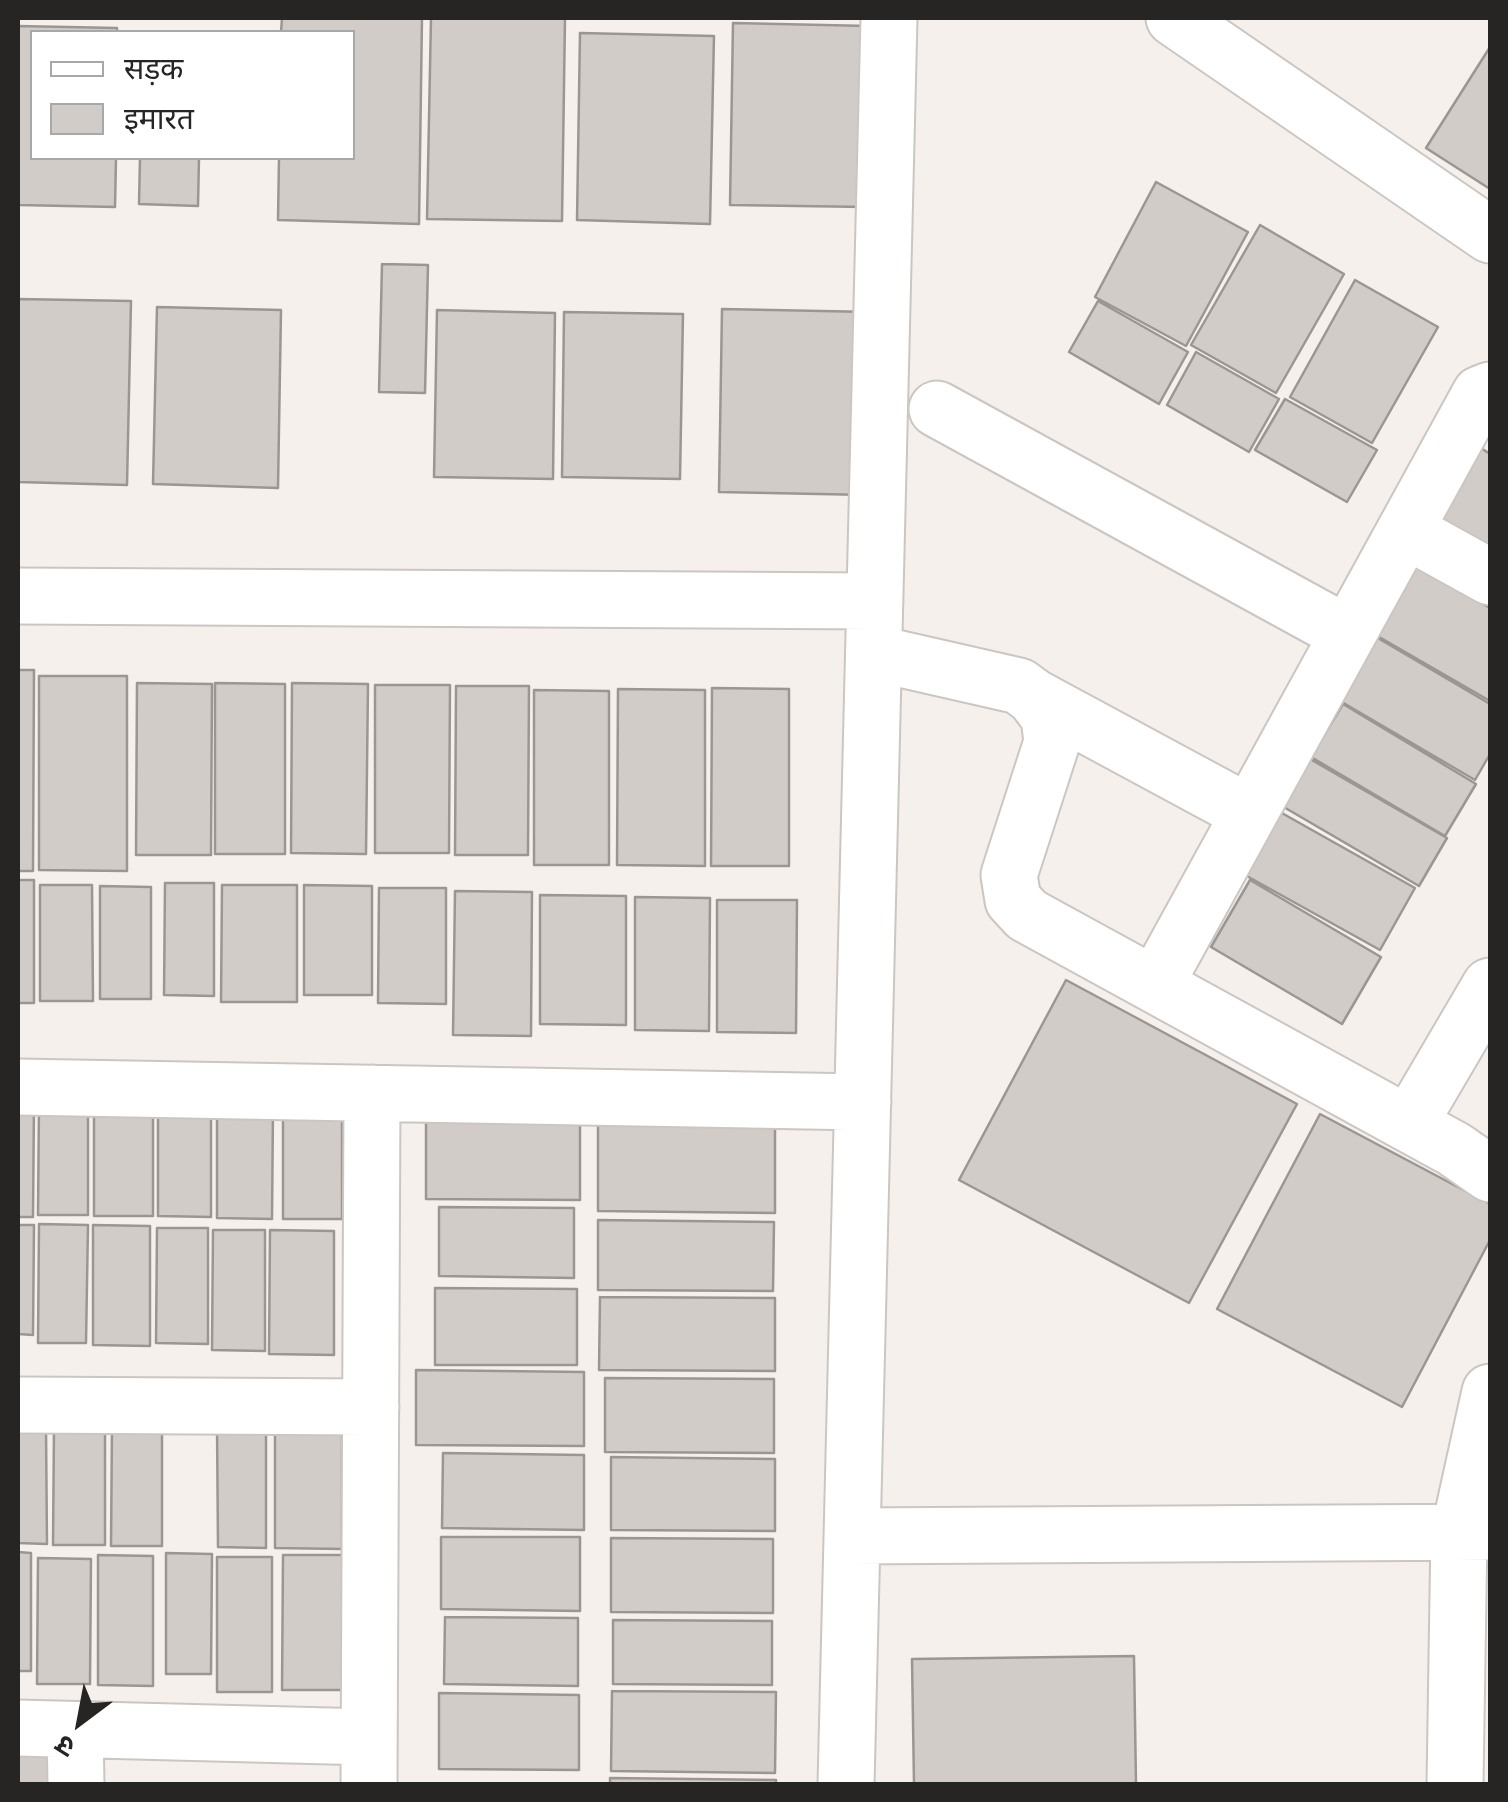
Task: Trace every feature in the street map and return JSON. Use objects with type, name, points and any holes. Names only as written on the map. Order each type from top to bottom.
[{"type":"street","points":[[846,1784],[889,18]]},
{"type":"street","points":[[1174,18],[1490,235]]},
{"type":"street","points":[[1155,986],[1487,386]]},
{"type":"street","points":[[937,408],[1348,634]]},
{"type":"street","points":[[1405,530],[1490,577]]},
{"type":"street","points":[[18,596],[875,627],[1019,686],[1249,813]]},
{"type":"street","points":[[1034,697],[1049,718],[1052,742],[1009,875],[1013,900],[1027,916],[1454,1148],[1490,1174]]},
{"type":"street","points":[[1408,1124],[1490,986]]},
{"type":"street","points":[[18,1087],[862,1102]]},
{"type":"street","points":[[18,1728],[75,1730],[369,1761],[372,1093]]},
{"type":"street","points":[[1455,1784],[1490,1392]]},
{"type":"street","points":[[18,1405],[371,1407]]},
{"type":"street","points":[[852,1536],[1475,1532]]},
{"type":"street","points":[[75,1730],[76,1784]]},
{"type":"building","points":[[282,18],[422,18],[419,224],[278,220],[279,160],[355,160],[355,30],[281,30]]},
{"type":"building","points":[[431,18],[565,18],[562,221],[427,219]]},
{"type":"building","points":[[733,23],[869,26],[866,207],[730,205]]},
{"type":"building","points":[[18,26],[117,28],[30,30],[30,160],[116,160],[115,207],[18,205]]},
{"type":"building","points":[[580,33],[714,36],[710,224],[577,220]]},
{"type":"building","points":[[1490,47],[1490,189],[1426,148]]},
{"type":"building","points":[[140,160],[199,160],[198,206],[139,204]]},
{"type":"building","points":[[1156,182],[1248,232],[1186,346],[1095,297]]},
{"type":"building","points":[[1260,225],[1344,274],[1276,393],[1191,345]]},
{"type":"building","points":[[382,264],[428,265],[425,393],[379,392]]},
{"type":"building","points":[[1355,280],[1438,327],[1372,443],[1290,397]]},
{"type":"building","points":[[18,299],[131,301],[127,485],[18,482]]},
{"type":"building","points":[[1098,301],[1188,352],[1159,404],[1069,352]]},
{"type":"building","points":[[157,307],[281,310],[278,488],[153,484]]},
{"type":"building","points":[[722,309],[871,312],[868,495],[719,492]]},
{"type":"building","points":[[437,310],[555,313],[553,479],[434,477]]},
{"type":"building","points":[[564,312],[683,314],[680,479],[562,477]]},
{"type":"building","points":[[1196,352],[1279,399],[1249,452],[1167,405]]},
{"type":"building","points":[[1285,399],[1377,450],[1347,502],[1255,450]]},
{"type":"building","points":[[1481,448],[1490,454],[1490,552],[1437,521]]},
{"type":"building","points":[[1414,563],[1490,608],[1490,701],[1374,634]]},
{"type":"building","points":[[1371,634],[1490,704],[1490,754],[1475,780],[1335,698]]},
{"type":"building","points":[[18,670],[34,670],[33,871],[18,871]]},
{"type":"building","points":[[39,676],[127,676],[127,871],[39,870]]},
{"type":"building","points":[[137,683],[212,684],[211,855],[136,855]]},
{"type":"building","points":[[215,683],[285,684],[285,854],[215,854]]},
{"type":"building","points":[[292,683],[368,684],[366,854],[291,853]]},
{"type":"building","points":[[375,685],[450,685],[449,853],[375,853]]},
{"type":"building","points":[[456,686],[529,686],[528,855],[455,855]]},
{"type":"building","points":[[712,688],[789,689],[789,866],[711,866]]},
{"type":"building","points":[[618,689],[705,690],[705,866],[617,865]]},
{"type":"building","points":[[534,690],[609,691],[609,865],[534,865]]},
{"type":"building","points":[[1343,704],[1476,784],[1445,836],[1311,757]]},
{"type":"building","points":[[1310,759],[1447,838],[1419,886],[1282,806]]},
{"type":"building","points":[[1280,812],[1415,888],[1380,950],[1245,875]]},
{"type":"building","points":[[18,880],[34,880],[34,1003],[18,1003]]},
{"type":"building","points":[[1250,880],[1381,957],[1342,1024],[1211,947]]},
{"type":"building","points":[[165,883],[214,883],[214,996],[164,995]]},
{"type":"building","points":[[40,885],[92,885],[93,1001],[40,1001]]},
{"type":"building","points":[[222,885],[297,885],[297,1002],[221,1002]]},
{"type":"building","points":[[304,885],[372,886],[372,995],[304,995]]},
{"type":"building","points":[[100,886],[151,887],[151,999],[100,999]]},
{"type":"building","points":[[379,888],[446,888],[446,1004],[378,1003]]},
{"type":"building","points":[[455,891],[532,892],[531,1036],[453,1035]]},
{"type":"building","points":[[540,895],[626,896],[626,1025],[540,1024]]},
{"type":"building","points":[[635,897],[710,898],[709,1031],[635,1030]]},
{"type":"building","points":[[717,900],[797,900],[796,1033],[717,1032]]},
{"type":"building","points":[[1066,980],[1297,1104],[1189,1303],[959,1180]]},
{"type":"building","points":[[18,1101],[34,1102],[33,1217],[18,1217]]},
{"type":"building","points":[[39,1103],[88,1104],[88,1215],[38,1215]]},
{"type":"building","points":[[94,1104],[153,1104],[153,1216],[94,1216]]},
{"type":"building","points":[[158,1110],[211,1110],[211,1217],[158,1216]]},
{"type":"building","points":[[217,1110],[273,1110],[272,1219],[217,1218]]},
{"type":"building","points":[[283,1114],[342,1115],[342,1219],[283,1219]]},
{"type":"building","points":[[426,1114],[580,1116],[580,1200],[426,1199]]},
{"type":"building","points":[[1320,1114],[1490,1204],[1490,1240],[1402,1407],[1217,1309]]},
{"type":"building","points":[[598,1121],[775,1122],[775,1213],[598,1211]]},
{"type":"building","points":[[439,1207],[574,1208],[574,1278],[439,1276]]},
{"type":"building","points":[[598,1220],[774,1222],[773,1291],[598,1290]]},
{"type":"building","points":[[39,1224],[88,1225],[86,1343],[38,1343]]},
{"type":"building","points":[[18,1225],[34,1225],[33,1335],[18,1334]]},
{"type":"building","points":[[93,1225],[150,1226],[150,1346],[93,1345]]},
{"type":"building","points":[[157,1228],[208,1228],[208,1344],[156,1343]]},
{"type":"building","points":[[213,1230],[265,1230],[265,1351],[212,1350]]},
{"type":"building","points":[[270,1230],[334,1231],[334,1355],[269,1354]]},
{"type":"building","points":[[435,1288],[577,1289],[577,1365],[435,1365]]},
{"type":"building","points":[[600,1297],[775,1298],[775,1371],[599,1370]]},
{"type":"building","points":[[416,1370],[584,1372],[584,1446],[416,1445]]},
{"type":"building","points":[[605,1378],[774,1379],[774,1453],[605,1452]]},
{"type":"building","points":[[112,1425],[162,1426],[162,1546],[111,1546]]},
{"type":"building","points":[[275,1425],[342,1425],[342,1549],[275,1548]]},
{"type":"building","points":[[217,1426],[266,1426],[266,1548],[218,1547]]},
{"type":"building","points":[[54,1427],[105,1427],[105,1545],[53,1545]]},
{"type":"building","points":[[18,1430],[46,1430],[47,1544],[18,1543]]},
{"type":"building","points":[[443,1453],[584,1455],[584,1530],[442,1528]]},
{"type":"building","points":[[611,1457],[775,1459],[775,1531],[611,1530]]},
{"type":"building","points":[[441,1537],[580,1537],[580,1611],[441,1609]]},
{"type":"building","points":[[611,1538],[773,1539],[773,1613],[611,1612]]},
{"type":"building","points":[[18,1552],[31,1553],[31,1671],[18,1671]]},
{"type":"building","points":[[166,1553],[212,1554],[211,1674],[166,1674]]},
{"type":"building","points":[[98,1555],[153,1556],[153,1686],[98,1685]]},
{"type":"building","points":[[283,1555],[346,1555],[346,1690],[282,1690]]},
{"type":"building","points":[[217,1557],[272,1557],[272,1692],[217,1692]]},
{"type":"building","points":[[38,1558],[91,1559],[90,1684],[37,1684]]},
{"type":"building","points":[[445,1617],[578,1618],[578,1686],[444,1684]]},
{"type":"building","points":[[613,1620],[772,1621],[772,1685],[613,1684]]},
{"type":"building","points":[[1134,1656],[1136,1784],[914,1784],[912,1659]]},
{"type":"building","points":[[612,1691],[776,1692],[775,1773],[611,1771]]},
{"type":"building","points":[[439,1693],[579,1695],[579,1770],[439,1769]]},
{"type":"building","points":[[18,1744],[60,1744],[60,1784],[18,1784]]},
{"type":"building","points":[[610,1778],[776,1780],[776,1784],[610,1784]]}]
